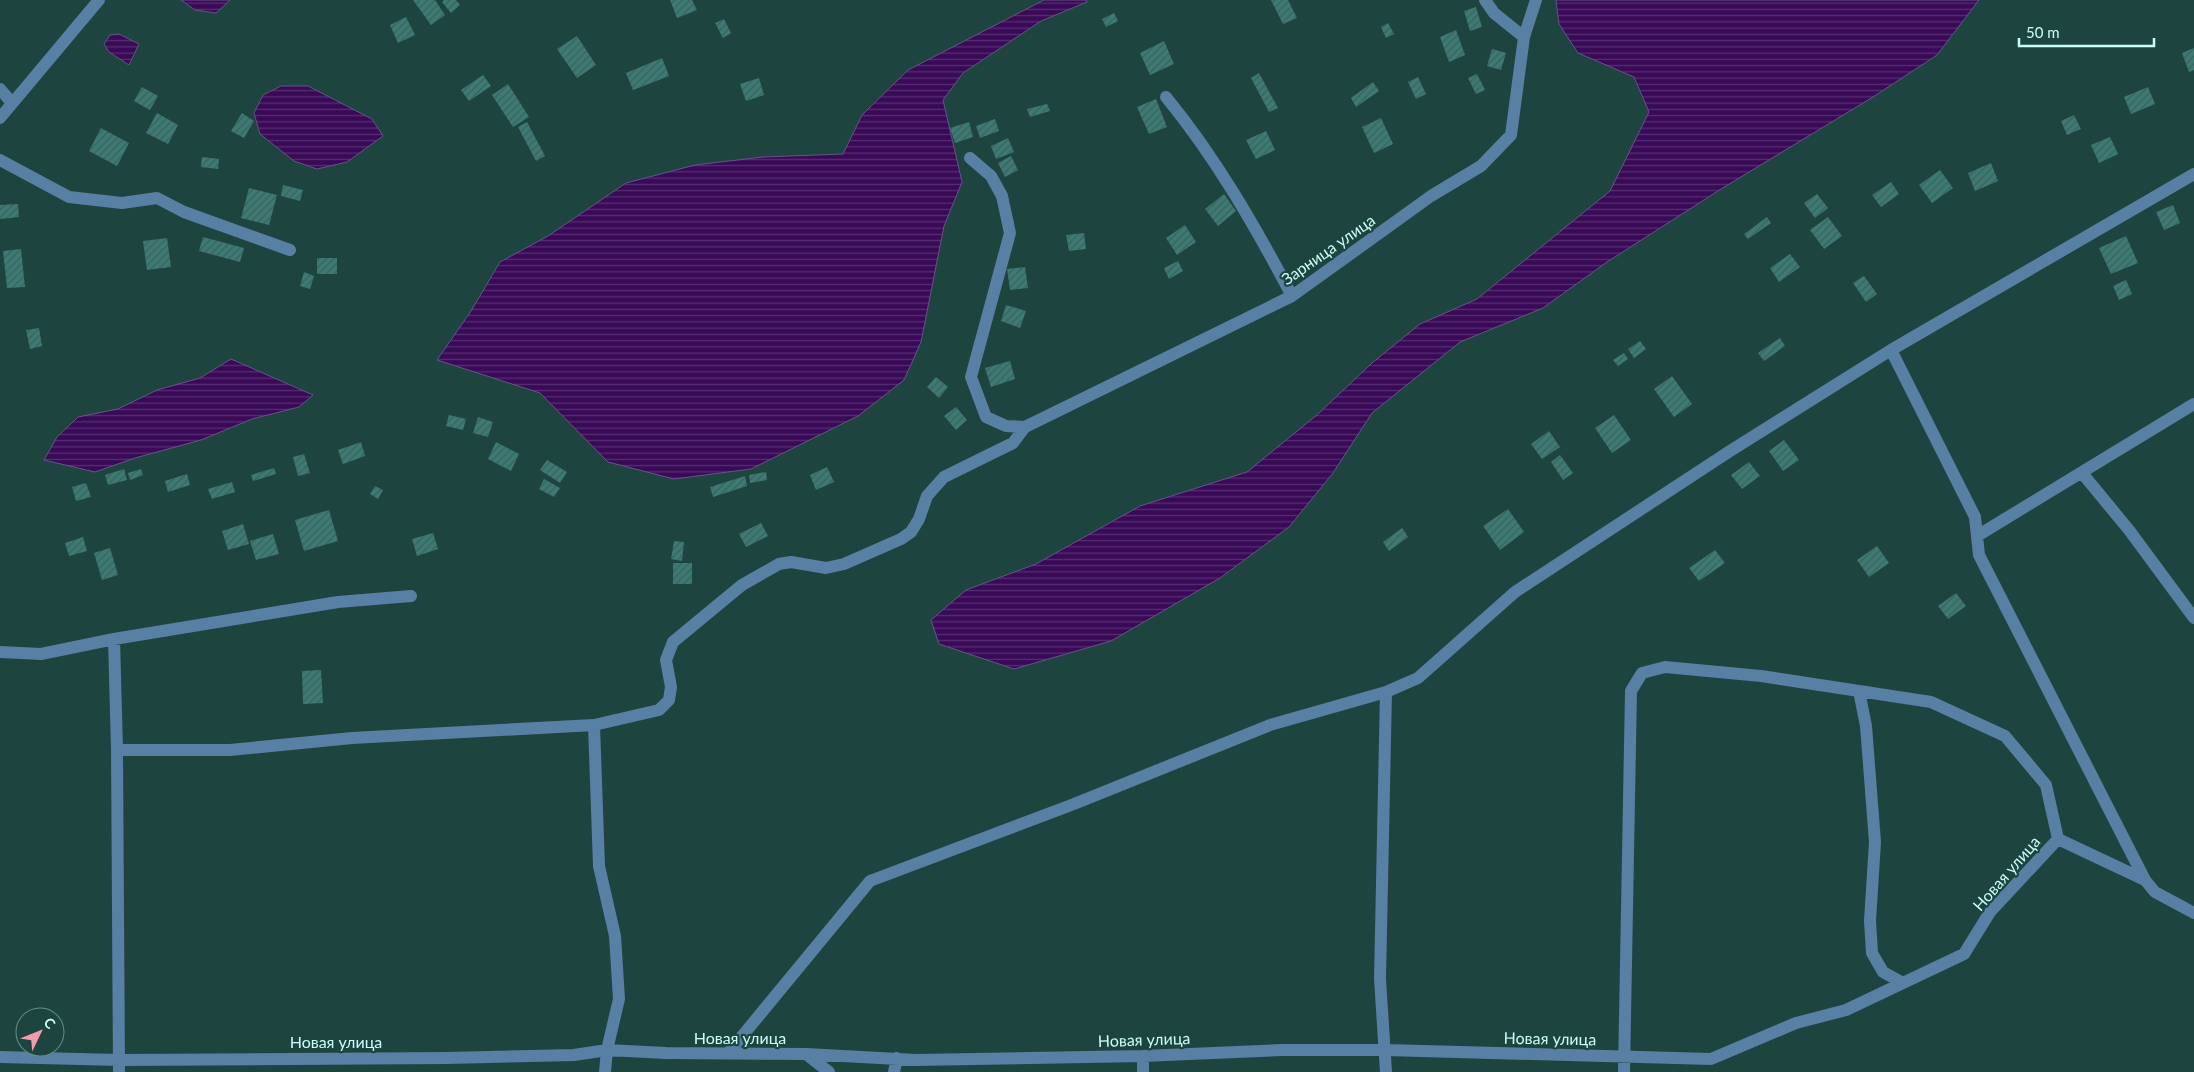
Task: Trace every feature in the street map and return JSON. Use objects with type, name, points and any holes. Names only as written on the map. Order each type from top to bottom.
[{"type":"street","points":[[0,118],[99,0]]},
{"type":"street","points":[[1485,0],[1494,14],[1524,37]]},
{"type":"street","name":"Зарница улица","points":[[1024,427],[1292,296],[1431,196],[1481,166],[1511,135],[1524,37],[1536,0]]},
{"type":"street","points":[[0,89],[12,102]]},
{"type":"street","points":[[1166,98],[1192,128],[1255,226],[1292,296]]},
{"type":"street","points":[[117,750],[230,750],[352,738],[594,725],[659,710],[668,700],[670,693],[671,687],[666,660],[673,642],[742,585],[779,564],[791,562],[826,568],[844,564],[901,539],[911,532],[919,519],[927,496],[944,477],[1013,444],[1024,427],[1006,426],[986,417],[971,377],[1010,233],[1002,196],[991,176],[970,158]]},
{"type":"street","points":[[0,160],[69,197],[122,203],[157,198],[184,212],[290,250]]},
{"type":"street","points":[[729,1052],[870,881],[1074,804],[1270,725],[1386,692],[1418,678],[1515,592],[1730,451],[1891,350],[2194,174]]},
{"type":"street","points":[[1891,350],[1975,517],[1979,555],[2145,880]]},
{"type":"street","points":[[1977,536],[2194,404]]},
{"type":"street","points":[[2082,473],[2129,530],[2194,618]]},
{"type":"street","points":[[0,652],[41,654],[114,639],[338,602],[411,596]]},
{"type":"street","points":[[114,639],[117,750],[119,1066]]},
{"type":"street","points":[[1624,1072],[1632,691],[1642,673],[1665,667],[1761,676],[1930,702],[2006,736],[2046,785],[2058,839]]},
{"type":"street","points":[[1859,691],[1866,726],[1874,842],[1870,921],[1872,953],[1883,972],[1903,983]]},
{"type":"street","points":[[1386,692],[1380,979],[1386,1072]]},
{"type":"street","points":[[594,725],[599,866],[615,936],[619,999],[605,1072]]},
{"type":"street","name":"Новая улица","points":[[0,1057],[119,1066],[574,1056],[608,1050],[666,1053],[806,1054],[916,1060],[1143,1056],[1282,1050],[1386,1050],[1711,1059],[1796,1023],[1846,1010],[1964,954],[1990,912],[2058,839],[2145,880],[2154,892],[2194,913]]},
{"type":"street","points":[[806,1054],[829,1072]]},
{"type":"street","points":[[1143,1056],[1143,1072]]},
{"type":"street","points":[[894,1072],[897,1058]]},
{"type":"shaded area","points":[[181,0],[230,0],[216,13],[195,10]]},
{"type":"shaded area","points":[[1044,0],[1086,0],[1087,2],[1041,21],[963,73],[943,100],[962,182],[944,226],[921,342],[904,380],[858,416],[751,469],[674,479],[608,462],[540,393],[437,360],[471,311],[500,262],[548,236],[626,183],[695,165],[763,157],[843,154],[862,115],[908,70]]},
{"type":"shaded area","points":[[1556,0],[1979,0],[1937,55],[1873,97],[1721,189],[1607,262],[1543,308],[1460,342],[1372,413],[1333,473],[1289,527],[1220,578],[1111,641],[1014,669],[939,644],[931,620],[966,590],[1036,564],[1140,506],[1247,472],[1318,414],[1372,363],[1420,324],[1477,299],[1610,191],[1649,112],[1634,77],[1578,53],[1559,24]]},
{"type":"shaded area","points":[[119,34],[139,44],[129,65],[109,52],[104,44],[110,35]]},
{"type":"shaded area","points":[[281,86],[308,86],[372,119],[383,136],[347,162],[317,169],[294,161],[260,134],[254,113],[263,95]]},
{"type":"shaded area","points":[[231,359],[313,395],[299,407],[252,419],[201,440],[135,458],[95,472],[44,460],[57,437],[78,417],[118,409],[157,390],[200,378]]},
{"type":"building","points":[[413,0],[435,0],[445,15],[431,25]]},
{"type":"building","points":[[444,0],[456,0],[460,5],[451,13],[442,2]]},
{"type":"building","points":[[670,0],[692,0],[697,10],[677,18]]},
{"type":"building","points":[[1271,0],[1288,0],[1297,18],[1283,24]]},
{"type":"building","points":[[1476,7],[1482,27],[1470,31],[1464,11]]},
{"type":"building","points":[[1114,13],[1118,21],[1106,27],[1102,19]]},
{"type":"building","points":[[406,17],[415,35],[398,43],[390,25]]},
{"type":"building","points":[[724,19],[731,33],[723,38],[715,23]]},
{"type":"building","points":[[1388,23],[1394,34],[1386,38],[1381,27]]},
{"type":"building","points":[[1456,30],[1465,55],[1449,62],[1440,37]]},
{"type":"building","points":[[577,36],[596,65],[577,78],[557,49]]},
{"type":"building","points":[[1164,41],[1174,64],[1150,75],[1140,53]]},
{"type":"building","points":[[2194,48],[2194,70],[2189,72],[2182,53]]},
{"type":"building","points":[[1492,49],[1506,53],[1501,70],[1487,66]]},
{"type":"building","points":[[662,58],[669,76],[633,90],[626,73]]},
{"type":"building","points":[[1259,73],[1278,108],[1269,112],[1251,78]]},
{"type":"building","points":[[1477,74],[1485,90],[1476,94],[1468,78]]},
{"type":"building","points":[[483,75],[491,86],[469,101],[461,90]]},
{"type":"building","points":[[1418,77],[1426,94],[1416,99],[1408,82]]},
{"type":"building","points":[[759,78],[764,95],[746,101],[740,84]]},
{"type":"building","points":[[1373,82],[1379,91],[1356,107],[1351,98]]},
{"type":"building","points":[[508,84],[529,117],[513,127],[492,95]]},
{"type":"building","points":[[142,87],[158,96],[150,110],[134,101]]},
{"type":"building","points":[[2148,87],[2155,104],[2131,114],[2124,97]]},
{"type":"building","points":[[1156,99],[1167,127],[1149,134],[1137,107]]},
{"type":"building","points":[[1047,104],[1050,111],[1030,117],[1027,109]]},
{"type":"building","points":[[157,113],[178,125],[168,144],[146,133]]},
{"type":"building","points":[[242,113],[254,121],[244,138],[231,131]]},
{"type":"building","points":[[2074,115],[2081,129],[2067,135],[2061,121]]},
{"type":"building","points":[[1381,118],[1393,144],[1374,153],[1362,127]]},
{"type":"building","points":[[995,119],[999,131],[980,138],[976,126]]},
{"type":"building","points":[[527,122],[545,156],[536,161],[518,127]]},
{"type":"building","points":[[969,122],[973,137],[955,143],[950,128]]},
{"type":"building","points":[[101,128],[129,143],[117,166],[89,151]]},
{"type":"building","points":[[1266,131],[1275,150],[1256,159],[1246,140]]},
{"type":"building","points":[[2110,137],[2118,154],[2099,163],[2091,145]]},
{"type":"building","points":[[1008,138],[1014,152],[996,159],[991,146]]},
{"type":"building","points":[[1011,156],[1018,170],[1005,177],[998,163]]},
{"type":"building","points":[[202,157],[219,159],[218,169],[201,167]]},
{"type":"building","points":[[1991,163],[1998,181],[1975,191],[1968,173]]},
{"type":"building","points":[[1940,170],[1953,188],[1932,203],[1919,185]]},
{"type":"building","points":[[1891,182],[1899,194],[1881,207],[1872,195]]},
{"type":"building","points":[[283,185],[303,190],[300,201],[281,196]]},
{"type":"building","points":[[249,188],[277,195],[269,225],[241,218]]},
{"type":"building","points":[[1224,194],[1236,211],[1218,226],[1205,209]]},
{"type":"building","points":[[1817,194],[1828,208],[1815,218],[1804,203]]},
{"type":"building","points":[[18,204],[19,217],[0,219],[0,205]]},
{"type":"building","points":[[2173,205],[2180,223],[2164,230],[2156,212]]},
{"type":"building","points":[[1767,217],[1771,223],[1748,239],[1744,234]]},
{"type":"building","points":[[1828,217],[1842,236],[1824,249],[1810,230]]},
{"type":"building","points":[[1185,225],[1196,242],[1177,255],[1166,238]]},
{"type":"building","points":[[1084,233],[1086,249],[1069,251],[1066,235]]},
{"type":"building","points":[[2126,236],[2138,263],[2111,274],[2099,248]]},
{"type":"building","points":[[203,237],[244,248],[240,262],[199,251]]},
{"type":"building","points":[[167,238],[171,267],[147,270],[143,241]]},
{"type":"building","points":[[21,249],[25,287],[7,288],[3,251]]},
{"type":"building","points":[[1790,254],[1800,267],[1779,282],[1770,268]]},
{"type":"building","points":[[317,258],[337,258],[337,274],[317,274]]},
{"type":"building","points":[[1178,261],[1183,271],[1169,279],[1164,268]]},
{"type":"building","points":[[1025,267],[1028,288],[1010,290],[1007,269]]},
{"type":"building","points":[[304,272],[314,276],[310,289],[300,286]]},
{"type":"building","points":[[1864,276],[1877,294],[1866,302],[1853,283]]},
{"type":"building","points":[[2126,280],[2132,294],[2119,300],[2113,286]]},
{"type":"building","points":[[1006,305],[1026,311],[1020,328],[1001,321]]},
{"type":"building","points":[[39,328],[42,346],[30,349],[26,330]]},
{"type":"building","points":[[1780,338],[1785,346],[1764,361],[1758,353]]},
{"type":"building","points":[[1640,341],[1646,349],[1634,358],[1628,349]]},
{"type":"building","points":[[1624,353],[1628,359],[1618,366],[1613,360]]},
{"type":"building","points":[[1010,361],[1015,379],[991,387],[985,368]]},
{"type":"building","points":[[1672,376],[1692,404],[1674,417],[1654,389]]},
{"type":"building","points":[[936,377],[948,387],[939,398],[927,387]]},
{"type":"building","points":[[956,407],[967,420],[956,430],[944,416]]},
{"type":"building","points":[[449,415],[466,419],[463,430],[446,426]]},
{"type":"building","points":[[1614,415],[1631,440],[1612,453],[1595,428]]},
{"type":"building","points":[[478,417],[493,422],[488,437],[473,433]]},
{"type":"building","points":[[1549,431],[1560,447],[1542,459],[1531,444]]},
{"type":"building","points":[[1784,440],[1799,460],[1783,471],[1769,451]]},
{"type":"building","points":[[361,442],[365,456],[343,464],[338,450]]},
{"type":"building","points":[[496,442],[519,454],[511,471],[488,459]]},
{"type":"building","points":[[304,454],[310,473],[298,476],[293,457]]},
{"type":"building","points":[[1560,455],[1573,473],[1563,480],[1551,462]]},
{"type":"building","points":[[547,460],[567,472],[560,483],[540,470]]},
{"type":"building","points":[[1749,462],[1760,476],[1742,489],[1731,475]]},
{"type":"building","points":[[827,467],[834,482],[816,490],[810,475]]},
{"type":"building","points":[[274,468],[276,474],[253,481],[251,475]]},
{"type":"building","points":[[124,469],[127,480],[108,485],[105,475]]},
{"type":"building","points":[[141,469],[143,475],[130,480],[128,473]]},
{"type":"building","points":[[766,472],[767,480],[750,483],[749,475]]},
{"type":"building","points":[[187,474],[190,485],[168,492],[165,481]]},
{"type":"building","points":[[745,476],[747,486],[713,497],[710,487]]},
{"type":"building","points":[[544,479],[560,488],[554,497],[539,489]]},
{"type":"building","points":[[232,482],[235,492],[212,499],[208,489]]},
{"type":"building","points":[[86,483],[91,497],[76,501],[72,487]]},
{"type":"building","points":[[375,486],[383,490],[378,499],[370,494]]},
{"type":"building","points":[[1508,509],[1524,532],[1500,550],[1483,526]]},
{"type":"building","points":[[329,510],[338,541],[304,551],[295,520]]},
{"type":"building","points":[[761,523],[768,536],[746,547],[739,534]]},
{"type":"building","points":[[243,524],[249,544],[228,550],[222,531]]},
{"type":"building","points":[[1402,528],[1408,537],[1389,551],[1383,542]]},
{"type":"building","points":[[433,533],[438,549],[417,556],[412,539]]},
{"type":"building","points":[[273,534],[279,554],[256,560],[250,541]]},
{"type":"building","points":[[83,537],[87,551],[69,556],[65,543]]},
{"type":"building","points":[[674,541],[684,542],[682,561],[671,559]]},
{"type":"building","points":[[1877,546],[1889,563],[1869,577],[1857,560]]},
{"type":"building","points":[[110,548],[118,575],[102,580],[94,553]]},
{"type":"building","points":[[1715,550],[1725,563],[1699,581],[1689,568]]},
{"type":"building","points":[[673,563],[692,563],[692,584],[673,584]]},
{"type":"building","points":[[1956,593],[1966,606],[1948,619],[1938,606]]},
{"type":"building","points":[[321,670],[323,703],[303,704],[302,671]]}]
